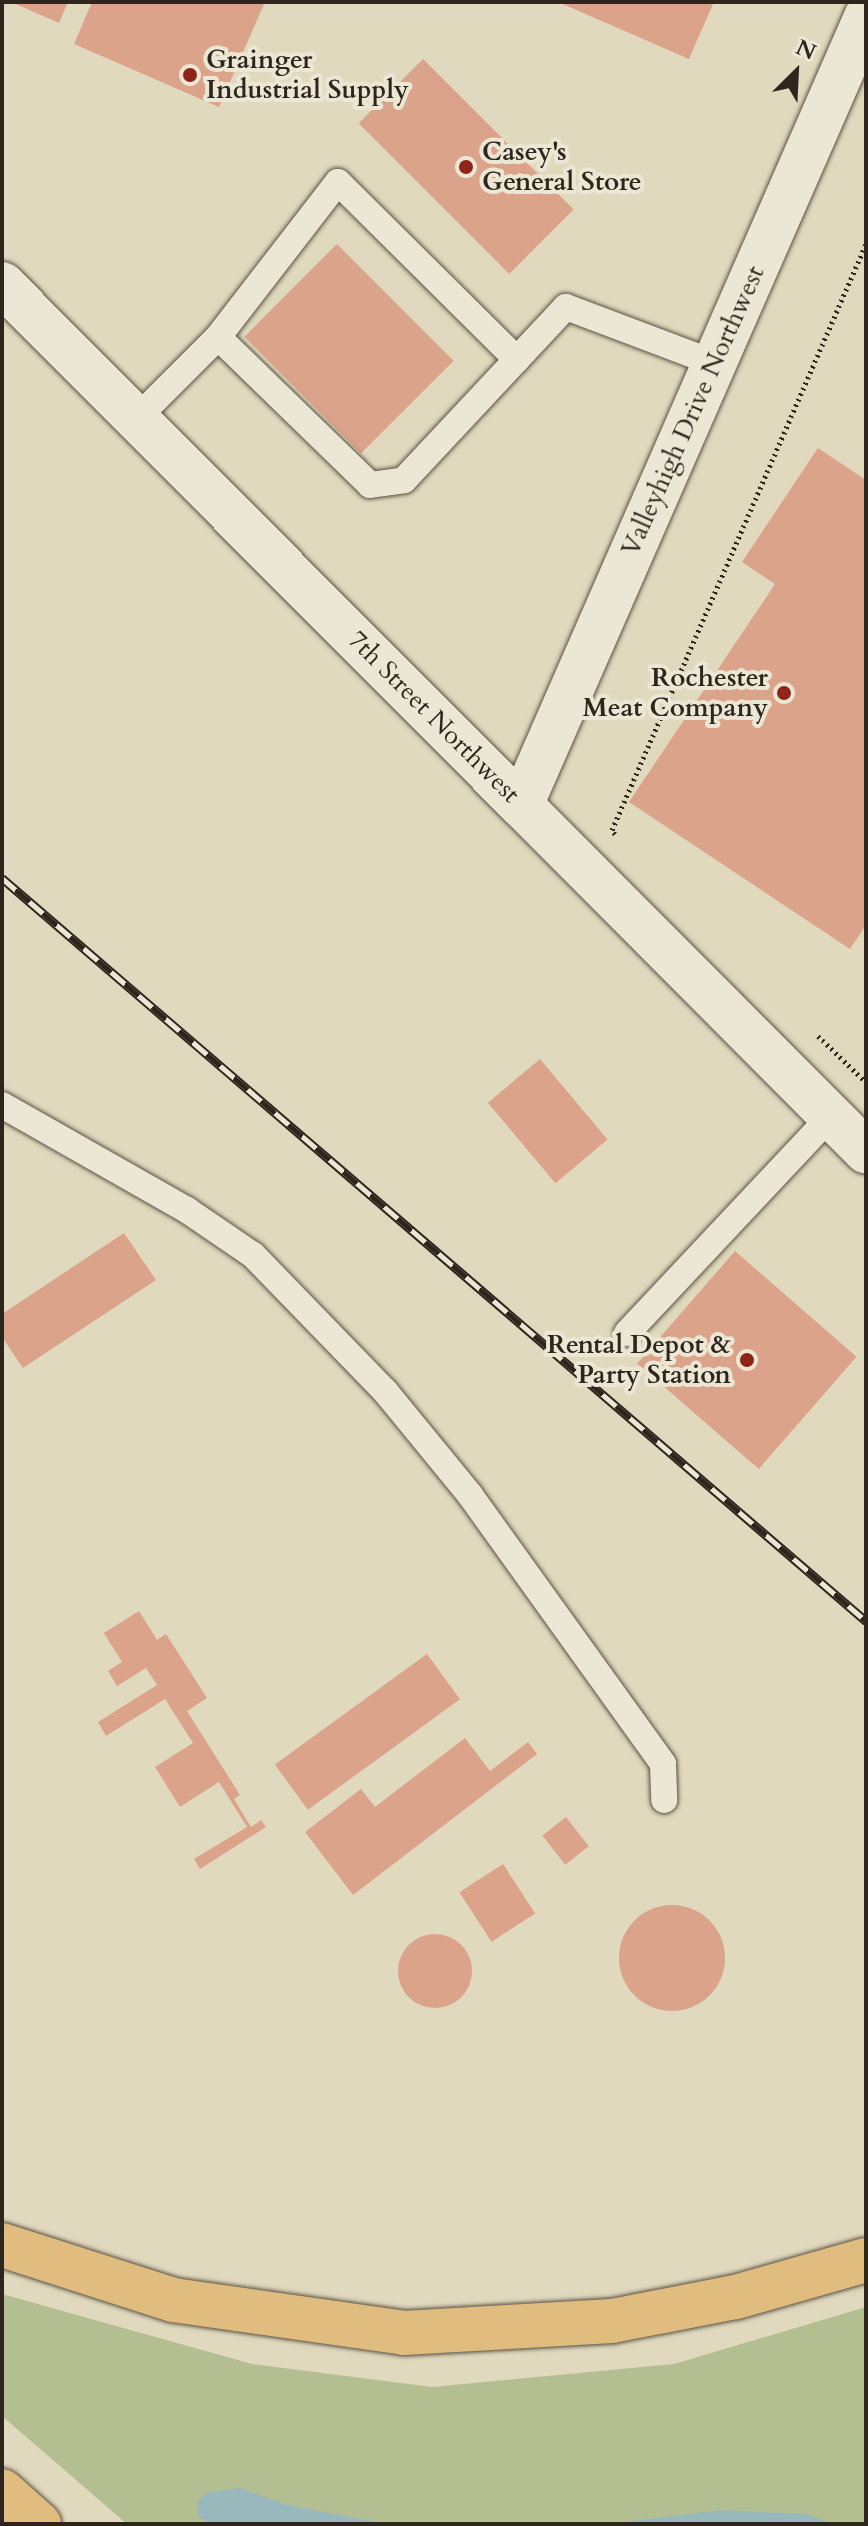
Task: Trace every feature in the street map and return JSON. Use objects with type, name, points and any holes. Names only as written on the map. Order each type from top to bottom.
[{"type":"highway","points":[[2,2245],[173,2300],[404,2333],[612,2321],[736,2297],[866,2260]]},
{"type":"highway","points":[[2,2491],[39,2524]]},
{"type":"main road","name":"Valleyhigh Drive Northwest","points":[[521,805],[866,17]]},
{"type":"main road","name":"7th Street Northwest","points":[[2,284],[866,1151]]},
{"type":"lane","points":[[136,419],[218,337],[338,182],[517,360]]},
{"type":"lane","points":[[218,337],[370,485],[404,480],[566,307],[714,363]]},
{"type":"lane","points":[[2,1105],[187,1210],[253,1255],[374,1380],[470,1495],[663,1764],[664,1800]]},
{"type":"lane","points":[[627,1333],[831,1116]]},
{"type":"path","points":[[612,830],[866,244]]},
{"type":"green space","points":[[2,2294],[252,2364],[432,2387],[674,2364],[866,2307],[866,2524],[127,2524],[2,2416]]},
{"type":"water","points":[[240,2488],[284,2504],[386,2524],[209,2524],[198,2516],[198,2501],[209,2492]]},
{"type":"water","points":[[721,2510],[807,2514],[832,2524],[607,2524]]},
{"type":"building","points":[[11,2],[68,2],[59,23]]},
{"type":"building","name":"Grainger Industrial Supply","points":[[92,2],[265,2],[219,107],[74,44]]},
{"type":"building","points":[[558,2],[714,2],[689,59]]},
{"type":"building","name":"Casey's General Store","points":[[423,59],[574,210],[509,274],[359,123]]},
{"type":"building","points":[[337,244],[454,361],[361,453],[244,337]]},
{"type":"building","name":"Rochester Meat Company","points":[[818,448],[866,480],[866,925],[850,949],[629,802],[775,584],[742,562]]},
{"type":"building","points":[[540,1059],[607,1139],[555,1183],[488,1103]]},
{"type":"building","points":[[124,1233],[156,1280],[23,1368],[2,1337],[2,1314]]},
{"type":"building","name":"Rental Depot & Party Station","points":[[735,1251],[857,1357],[759,1469],[637,1363]]},
{"type":"building","points":[[139,1611],[157,1640],[166,1634],[207,1698],[187,1711],[240,1795],[234,1799],[251,1827],[261,1820],[266,1827],[200,1869],[194,1859],[247,1827],[219,1782],[180,1807],[155,1767],[193,1743],[165,1699],[106,1736],[98,1722],[157,1685],[146,1668],[117,1686],[108,1671],[122,1662],[104,1633]]},
{"type":"building","points":[[427,1654],[460,1699],[308,1810],[275,1765]]},
{"type":"building","points":[[465,1738],[490,1771],[528,1742],[537,1754],[353,1895],[305,1832],[361,1789],[375,1807]]},
{"type":"building","points":[[566,1817],[589,1846],[565,1865],[542,1835]]},
{"type":"building","points":[[503,1864],[535,1913],[492,1942],[459,1892]]},
{"type":"building","points":[[672,1905],[692,1909],[710,1920],[721,1938],[725,1958],[721,1978],[710,1996],[692,2007],[672,2011],[652,2007],[634,1996],[623,1978],[619,1958],[623,1938],[634,1920],[652,1909]]},
{"type":"building","points":[[435,1934],[456,1940],[466,1950],[472,1971],[466,1992],[456,2002],[435,2008],[414,2002],[404,1992],[398,1971],[404,1950],[414,1940]]},
{"type":"railway","points":[[2,878],[866,1621]]},
{"type":"place","name":"Grainger Industrial Supply","points":[[190,75]]},
{"type":"place","name":"Casey's General Store","points":[[466,167]]},
{"type":"place","name":"Rochester Meat Company","points":[[784,693]]},
{"type":"place","name":"Rental Depot & Party Station","points":[[747,1360]]}]
